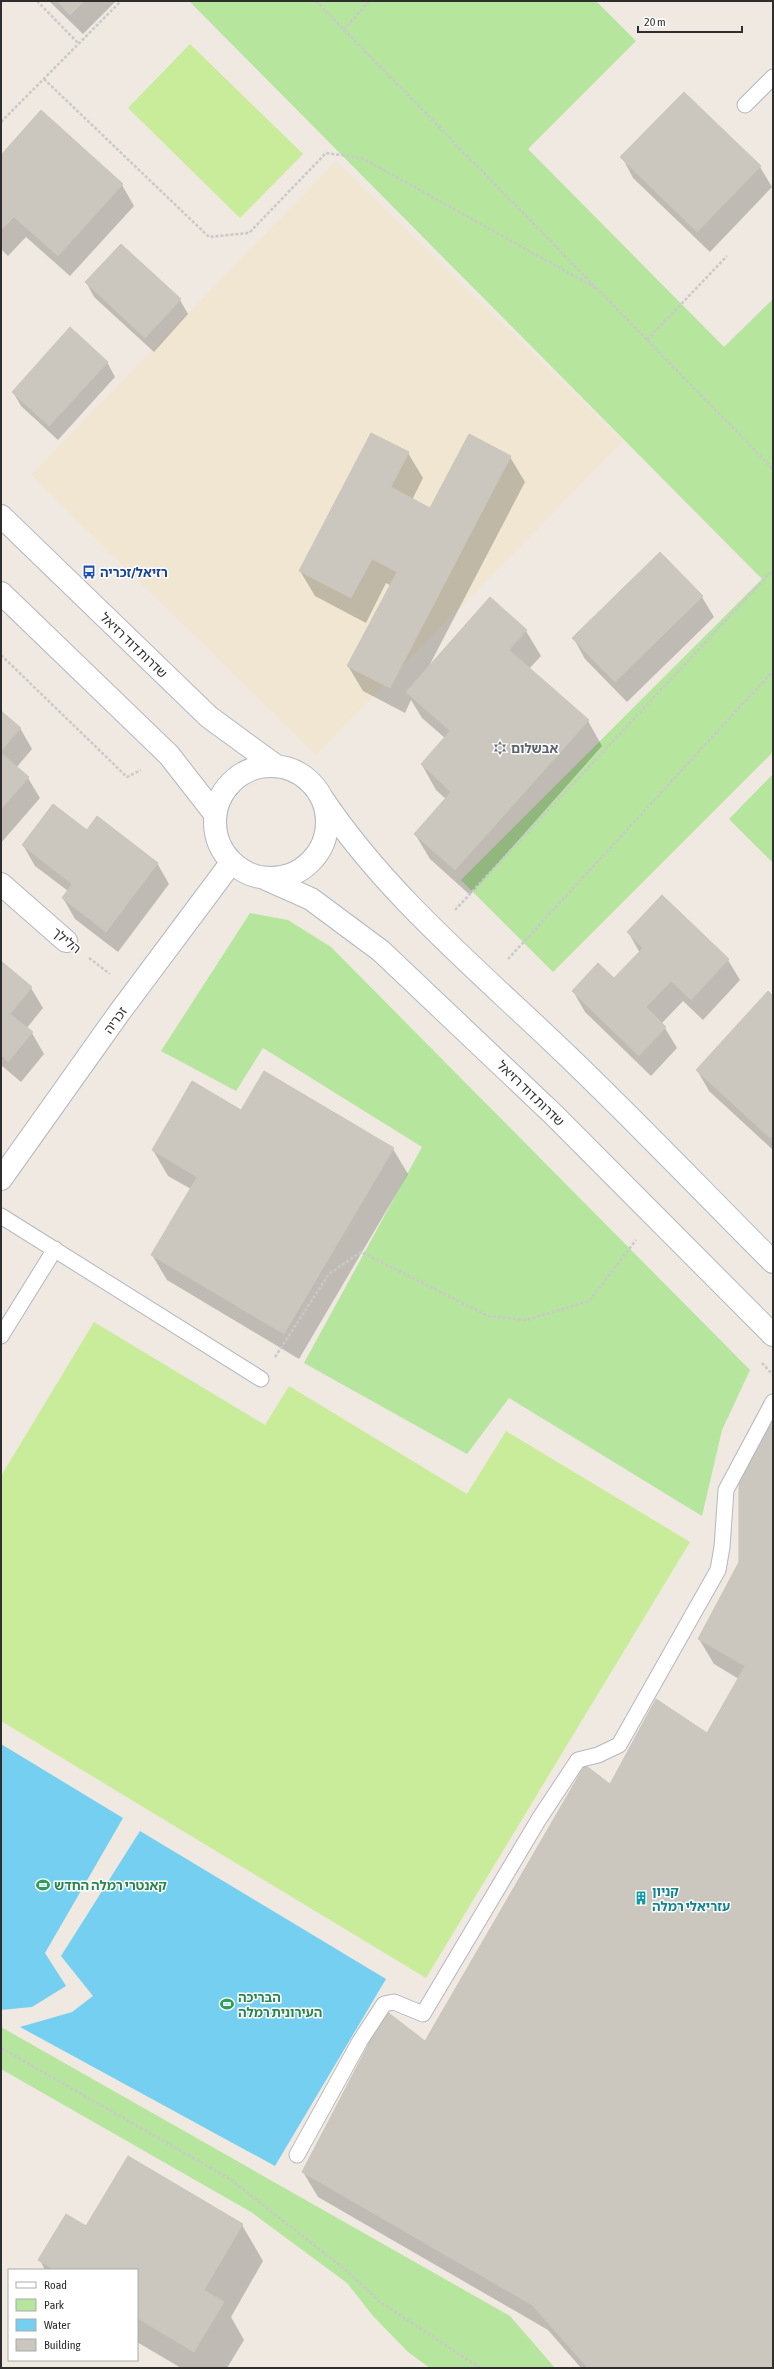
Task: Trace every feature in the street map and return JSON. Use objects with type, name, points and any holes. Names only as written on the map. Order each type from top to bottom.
[{"type":"main road","name":"שדרות דוד רזיאל","points":[[1,516],[209,717],[276,766]]},
{"type":"main road","points":[[1,593],[169,755],[215,814]]},
{"type":"main road","points":[[322,798],[327,816],[326,836],[317,854],[304,868],[292,874],[266,879],[248,874],[231,863],[221,849],[215,832],[215,814],[219,798],[229,784],[242,773],[258,767],[276,766],[290,768],[303,775],[314,785],[346,834],[436,930],[590,1078],[773,1262]]},
{"type":"main road","name":"זכריה","points":[[1,1179],[231,863]]},
{"type":"main road","name":"שדרות דוד רזיאל","points":[[266,879],[311,898],[381,951],[554,1115],[773,1335]]},
{"type":"main road","name":"הלילך","points":[[1,884],[66,941]]},
{"type":"lane","points":[[745,105],[773,78]]},
{"type":"lane","points":[[1,1216],[261,1379]]},
{"type":"lane","points":[[1,1336],[55,1249]]},
{"type":"lane","points":[[297,2155],[360,2041],[384,2004],[394,2002],[423,2014],[540,1819],[578,1760],[598,1755],[619,1745],[718,1570],[722,1547],[726,1490],[773,1402]]},
{"type":"path","points":[[37,1],[79,44]]},
{"type":"path","points":[[1,122],[121,1]]},
{"type":"path","points":[[316,1],[773,469]]},
{"type":"path","points":[[344,30],[369,1]]},
{"type":"path","points":[[44,79],[209,237],[249,233],[326,153],[362,158],[596,288]]},
{"type":"path","points":[[647,340],[727,256]]},
{"type":"path","points":[[436,930],[773,570]]},
{"type":"path","points":[[1,655],[127,777],[169,755]]},
{"type":"path","points":[[488,981],[773,671]]},
{"type":"path","name":"הלילך","points":[[66,941],[135,993]]},
{"type":"path","points":[[261,1379],[329,1274],[361,1252],[488,1316],[526,1320],[589,1301],[654,1216]]},
{"type":"path","points":[[1,2048],[230,2179],[347,2271],[379,2301],[480,2368]]},
{"type":"shaded area","points":[[336,161],[623,441],[316,755],[31,475]]},
{"type":"green space","points":[[189,1],[596,1],[636,41],[528,149],[724,347],[773,299],[773,752],[553,972],[461,880],[762,579]]},
{"type":"green space","points":[[190,44],[303,154],[240,218],[128,108]]},
{"type":"green space","points":[[773,774],[773,863],[729,819]]},
{"type":"green space","points":[[250,913],[288,920],[331,947],[750,1370],[722,1430],[702,1516],[509,1398],[467,1454],[304,1363],[422,1147],[263,1048],[236,1091],[161,1051]]},
{"type":"green space","points":[[94,1322],[265,1425],[289,1386],[467,1494],[506,1431],[690,1542],[426,1978],[1,1721],[1,1476]]},
{"type":"green space","points":[[1,2027],[510,2316],[555,2368],[430,2368],[408,2352],[373,2316],[347,2283],[251,2212],[1,2069]]},
{"type":"water","name":"קאנטרי רמלה החדש","points":[[1,1744],[123,1818],[45,1953],[66,1986],[32,2007],[1,2010]]},
{"type":"water","name":"הבריכה העירונית רמלה","points":[[140,1831],[386,1979],[275,2166],[20,2027],[72,2012],[93,1996],[61,1956]]},
{"type":"building","points":[[57,1],[84,1],[70,15]]},
{"type":"building","points":[[684,92],[761,166],[697,232],[620,157]]},
{"type":"building","points":[[41,110],[123,184],[58,256],[14,217],[1,230],[1,155]]},
{"type":"building","points":[[121,244],[181,299],[145,338],[85,282]]},
{"type":"building","points":[[70,327],[108,362],[49,426],[12,392]]},
{"type":"building","points":[[371,433],[409,452],[391,487],[430,508],[469,434],[511,456],[390,688],[347,666],[397,572],[372,559],[351,598],[299,571]]},
{"type":"building","points":[[660,552],[703,596],[615,682],[572,638]]},
{"type":"building","name":"אבשלום","points":[[490,597],[527,630],[509,650],[589,720],[455,870],[414,834],[451,792],[421,764],[450,731],[406,692]]},
{"type":"building","points":[[1,711],[21,728],[1,751]]},
{"type":"building","points":[[1,753],[29,777],[1,809]]},
{"type":"building","points":[[53,804],[87,830],[97,816],[158,863],[106,932],[62,898],[72,884],[22,845]]},
{"type":"building","points":[[662,895],[729,959],[691,1000],[671,981],[646,1007],[666,1027],[639,1056],[572,991],[598,963],[614,978],[643,948],[627,932]]},
{"type":"building","points":[[1,961],[32,987],[10,1014],[33,1032],[8,1062],[1,1055]]},
{"type":"building","points":[[768,991],[773,996],[773,1135],[770,1138],[696,1070]]},
{"type":"building","points":[[264,1071],[394,1148],[284,1334],[151,1255],[197,1177],[152,1150],[192,1081],[241,1110]]},
{"type":"building","name":"קניון עזריאלי רמלה","points":[[764,1401],[773,1408],[773,2368],[588,2368],[532,2305],[302,2172],[386,2011],[425,2041],[585,1765],[610,1784],[656,1699],[707,1733],[745,1666],[698,1639],[739,1562],[739,1466]]},
{"type":"building","points":[[128,2156],[243,2224],[204,2290],[224,2302],[194,2352],[138,2319],[138,2269],[53,2269],[38,2260],[66,2214],[86,2226]]},
{"type":"place","name":"רזיאל/זכריה","points":[[89,572]]},
{"type":"place","name":"אבשלום","points":[[500,748]]},
{"type":"place","name":"קאנטרי רמלה החדש","points":[[43,1885]]},
{"type":"place","name":"קניון עזריאלי רמלה","points":[[641,1898]]},
{"type":"place","name":"הבריכה העירונית רמלה","points":[[227,2004]]}]
